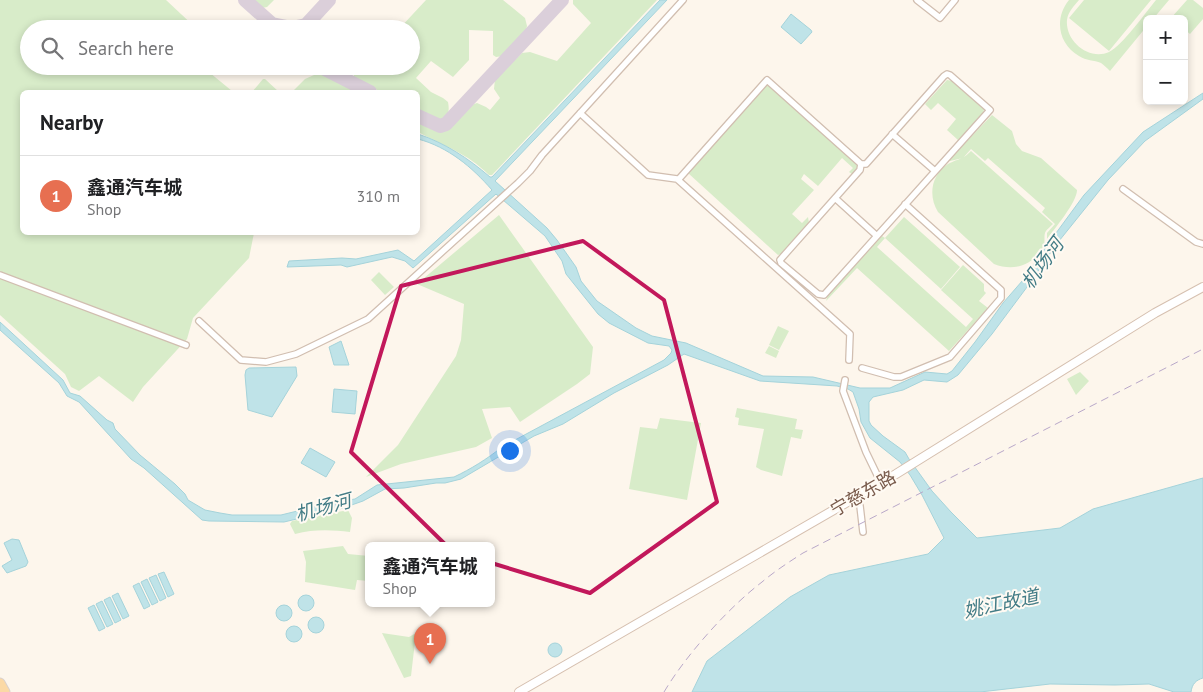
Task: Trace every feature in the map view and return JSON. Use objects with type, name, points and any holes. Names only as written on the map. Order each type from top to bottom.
[{"type":"main road","name":"宁慈东路","points":[[519,692],[881,483],[1147,318],[1203,287]]},
{"type":"main road","points":[[0,683],[5,692]]},
{"type":"street","points":[[199,321],[241,360],[266,362],[296,354],[368,319],[530,171],[542,155],[683,0]]},
{"type":"street","points":[[917,0],[940,18],[955,0]]},
{"type":"street","points":[[950,75],[990,110],[824,295],[818,294],[780,260],[860,170],[862,164],[866,164],[944,76],[950,75]]},
{"type":"street","points":[[678,180],[767,80],[862,164]]},
{"type":"street","points":[[580,113],[648,175],[678,180],[850,334],[849,360]]},
{"type":"street","points":[[892,134],[935,171]]},
{"type":"street","points":[[1123,189],[1196,242],[1203,244]]},
{"type":"street","points":[[835,198],[877,236]]},
{"type":"street","points":[[862,368],[894,377],[901,377],[946,359],[1001,298],[1002,290],[906,204]]},
{"type":"street","points":[[0,276],[186,345]]},
{"type":"street","points":[[845,380],[843,391],[866,452],[881,483]]},
{"type":"street","points":[[857,497],[863,532]]},
{"type":"highlighted area","points":[[583,241],[664,300],[717,502],[590,593],[452,551],[351,452],[401,286]]},
{"type":"green space","points":[[0,0],[166,0],[187,20],[20,20],[20,75],[213,75],[231,90],[20,90],[20,235],[254,235],[249,258],[193,318],[187,339],[143,387],[133,402],[99,376],[79,391],[71,387],[65,374],[0,315]]},
{"type":"green space","points":[[254,0],[274,0],[267,7],[262,8]]},
{"type":"green space","points":[[426,0],[503,0],[525,18],[527,26],[526,30],[503,56],[496,57],[493,55],[493,31],[469,30],[469,60],[453,77],[431,61],[420,73],[420,20],[407,20]]},
{"type":"green space","points":[[573,0],[657,0],[492,175],[489,175],[464,155],[420,133],[420,123],[433,129],[443,130],[452,125],[470,107],[477,103],[490,110],[500,98],[494,89],[495,79],[522,53],[530,52],[557,61],[591,23],[573,4]]},
{"type":"green space","points":[[1069,0],[1079,0],[1068,17],[1067,28],[1074,42],[1086,51],[1094,54],[1109,52],[1114,49],[1143,17],[1143,31],[1110,71],[1101,63],[1082,58],[1066,45],[1060,30],[1061,15]]},
{"type":"green space","points":[[1084,0],[1151,0],[1109,51],[1069,18]]},
{"type":"green space","points":[[1156,0],[1169,0],[1156,15],[1144,15]]},
{"type":"green space","points":[[1187,0],[1193,0],[1203,8],[1203,19],[1190,34],[1188,32],[1188,15],[1174,15]]},
{"type":"green space","points":[[314,75],[323,75],[353,90],[294,90],[305,79]]},
{"type":"green space","points":[[354,75],[419,75],[416,78],[431,92],[448,102],[448,114],[444,119],[438,121],[420,112],[420,90],[377,90],[354,77]]},
{"type":"green space","points":[[265,79],[277,90],[254,90]]},
{"type":"green space","points":[[947,80],[952,81],[984,109],[983,115],[960,140],[947,130],[956,119],[938,103],[931,110],[925,104]]},
{"type":"green space","points":[[769,85],[858,166],[856,172],[852,174],[849,172],[853,168],[842,158],[818,186],[804,174],[801,179],[814,190],[792,214],[802,223],[808,217],[809,223],[778,255],[688,173],[766,86]]},
{"type":"green space","points":[[992,115],[1012,131],[1016,144],[1022,151],[1041,158],[1077,190],[1070,208],[1047,239],[1047,233],[1055,224],[1042,212],[1045,208],[988,158],[985,161],[971,149],[963,158],[949,160]]},
{"type":"green space","points":[[971,151],[1053,224],[1045,233],[1044,245],[1040,252],[1035,258],[1023,265],[1009,267],[994,264],[938,212],[935,206],[932,193],[938,174],[948,164],[962,158]]},
{"type":"green space","points":[[499,215],[593,347],[590,374],[520,422],[510,407],[482,409],[492,438],[476,447],[401,464],[366,477],[398,445],[456,356],[461,340],[464,304],[417,284]]},
{"type":"green space","points":[[904,217],[960,267],[941,289],[885,238]]},
{"type":"green space","points":[[882,236],[885,238],[877,247],[966,327],[973,319],[941,290],[963,265],[984,284],[984,291],[986,293],[979,301],[988,308],[949,351],[857,268],[826,301],[828,295]]},
{"type":"green space","points":[[379,272],[394,287],[385,295],[371,280]]},
{"type":"green space","points":[[778,326],[789,331],[779,350],[769,345]]},
{"type":"green space","points":[[769,346],[779,351],[776,358],[765,353]]},
{"type":"green space","points":[[1080,372],[1089,381],[1076,395],[1067,379]]},
{"type":"green space","points":[[737,408],[797,419],[795,429],[803,430],[801,439],[791,437],[782,476],[756,467],[764,429],[738,425],[739,418],[735,417]]},
{"type":"green space","points":[[660,418],[701,423],[687,500],[629,489],[640,427],[657,429]]},
{"type":"green space","points":[[348,510],[352,518],[350,532],[323,530],[295,534],[290,524],[292,521]]},
{"type":"green space","points":[[343,546],[348,554],[365,556],[365,581],[357,580],[355,590],[305,582],[306,562],[303,551]]},
{"type":"green space","points":[[382,633],[409,637],[416,633],[411,676],[404,678]]},
{"type":"water","points":[[660,0],[667,0],[495,181],[547,228],[576,267],[581,281],[597,301],[636,328],[652,336],[686,343],[763,376],[813,377],[860,388],[890,388],[925,372],[947,374],[952,371],[1003,303],[1023,280],[1084,195],[1143,132],[1185,105],[1188,105],[1188,103],[1203,93],[1203,99],[1145,141],[1108,180],[1055,246],[992,334],[958,375],[947,382],[924,380],[903,390],[873,397],[869,402],[869,421],[883,436],[905,452],[932,491],[977,538],[1060,528],[1093,509],[1203,478],[1203,678],[1195,683],[1191,692],[1174,692],[1149,684],[1050,684],[980,692],[692,692],[707,661],[790,597],[829,575],[928,554],[944,538],[910,475],[900,462],[870,438],[861,422],[853,392],[848,389],[837,386],[760,381],[684,354],[668,365],[614,393],[563,424],[534,436],[461,479],[445,483],[385,489],[363,501],[343,508],[284,522],[209,521],[202,520],[144,468],[131,459],[79,402],[67,396],[59,383],[0,330],[0,322],[63,380],[70,393],[80,396],[113,423],[115,429],[140,455],[175,484],[188,500],[205,510],[232,515],[281,515],[355,499],[377,485],[454,477],[485,460],[502,447],[664,360],[672,350],[669,346],[648,343],[609,323],[598,314],[566,274],[562,261],[545,236],[496,194],[413,268],[405,261],[392,257],[347,267],[341,265],[287,267],[289,261],[356,259],[398,250],[414,261],[492,190],[459,159],[439,147],[420,140],[420,135],[456,152],[490,177]]},
{"type":"water","points":[[791,14],[812,32],[801,44],[781,27]]},
{"type":"water","points":[[341,341],[349,365],[334,365],[329,347]]},
{"type":"water","points":[[296,367],[297,376],[272,417],[248,410],[246,370],[249,368]]},
{"type":"water","points":[[334,389],[357,391],[355,414],[332,412]]},
{"type":"water","points":[[310,448],[335,462],[326,477],[301,463]]},
{"type":"water","points":[[12,539],[19,540],[28,562],[26,566],[7,573],[2,566],[12,560],[4,543]]},
{"type":"water","points":[[164,572],[174,594],[168,597],[158,574]]},
{"type":"water","points":[[156,575],[166,598],[160,601],[149,578]]},
{"type":"water","points":[[147,579],[158,602],[152,605],[141,582]]},
{"type":"water","points":[[139,583],[150,606],[144,609],[133,586]]},
{"type":"water","points":[[118,593],[129,616],[123,619],[112,596]]},
{"type":"water","points":[[306,595],[312,597],[314,603],[312,609],[306,611],[300,609],[298,603],[300,597]]},
{"type":"water","points":[[110,597],[121,620],[115,623],[104,600]]},
{"type":"water","points":[[102,601],[113,624],[107,627],[96,604]]},
{"type":"water","points":[[94,605],[105,628],[99,631],[88,608]]},
{"type":"water","points":[[284,605],[290,607],[292,613],[290,619],[284,621],[278,619],[276,613],[278,607]]},
{"type":"water","points":[[316,617],[322,619],[324,625],[322,631],[316,633],[310,631],[308,625],[310,619]]},
{"type":"water","points":[[294,626],[300,628],[302,634],[300,640],[294,642],[288,640],[286,634],[288,628]]},
{"type":"water","points":[[555,643],[560,645],[562,650],[560,655],[555,657],[550,655],[548,650],[550,645]]},
{"type":"taxiway","points":[[245,0],[268,20]]},
{"type":"taxiway","points":[[311,20],[329,0]]},
{"type":"taxiway","points":[[420,117],[440,126],[446,124],[562,0]]},
{"type":"taxiway","points":[[337,75],[366,90]]},
{"type":"railway","points":[[664,692],[684,663],[722,618],[767,578],[803,553],[1203,349]]},
{"type":"place","name":"鑫通汽车城","points":[[430,664]]},
{"type":"water label","name":"机场河","points":[[1042,263]]},
{"type":"water label","name":"机场河","points":[[323,507]]},
{"type":"water label","name":"姚江故道","points":[[1001,603]]}]
